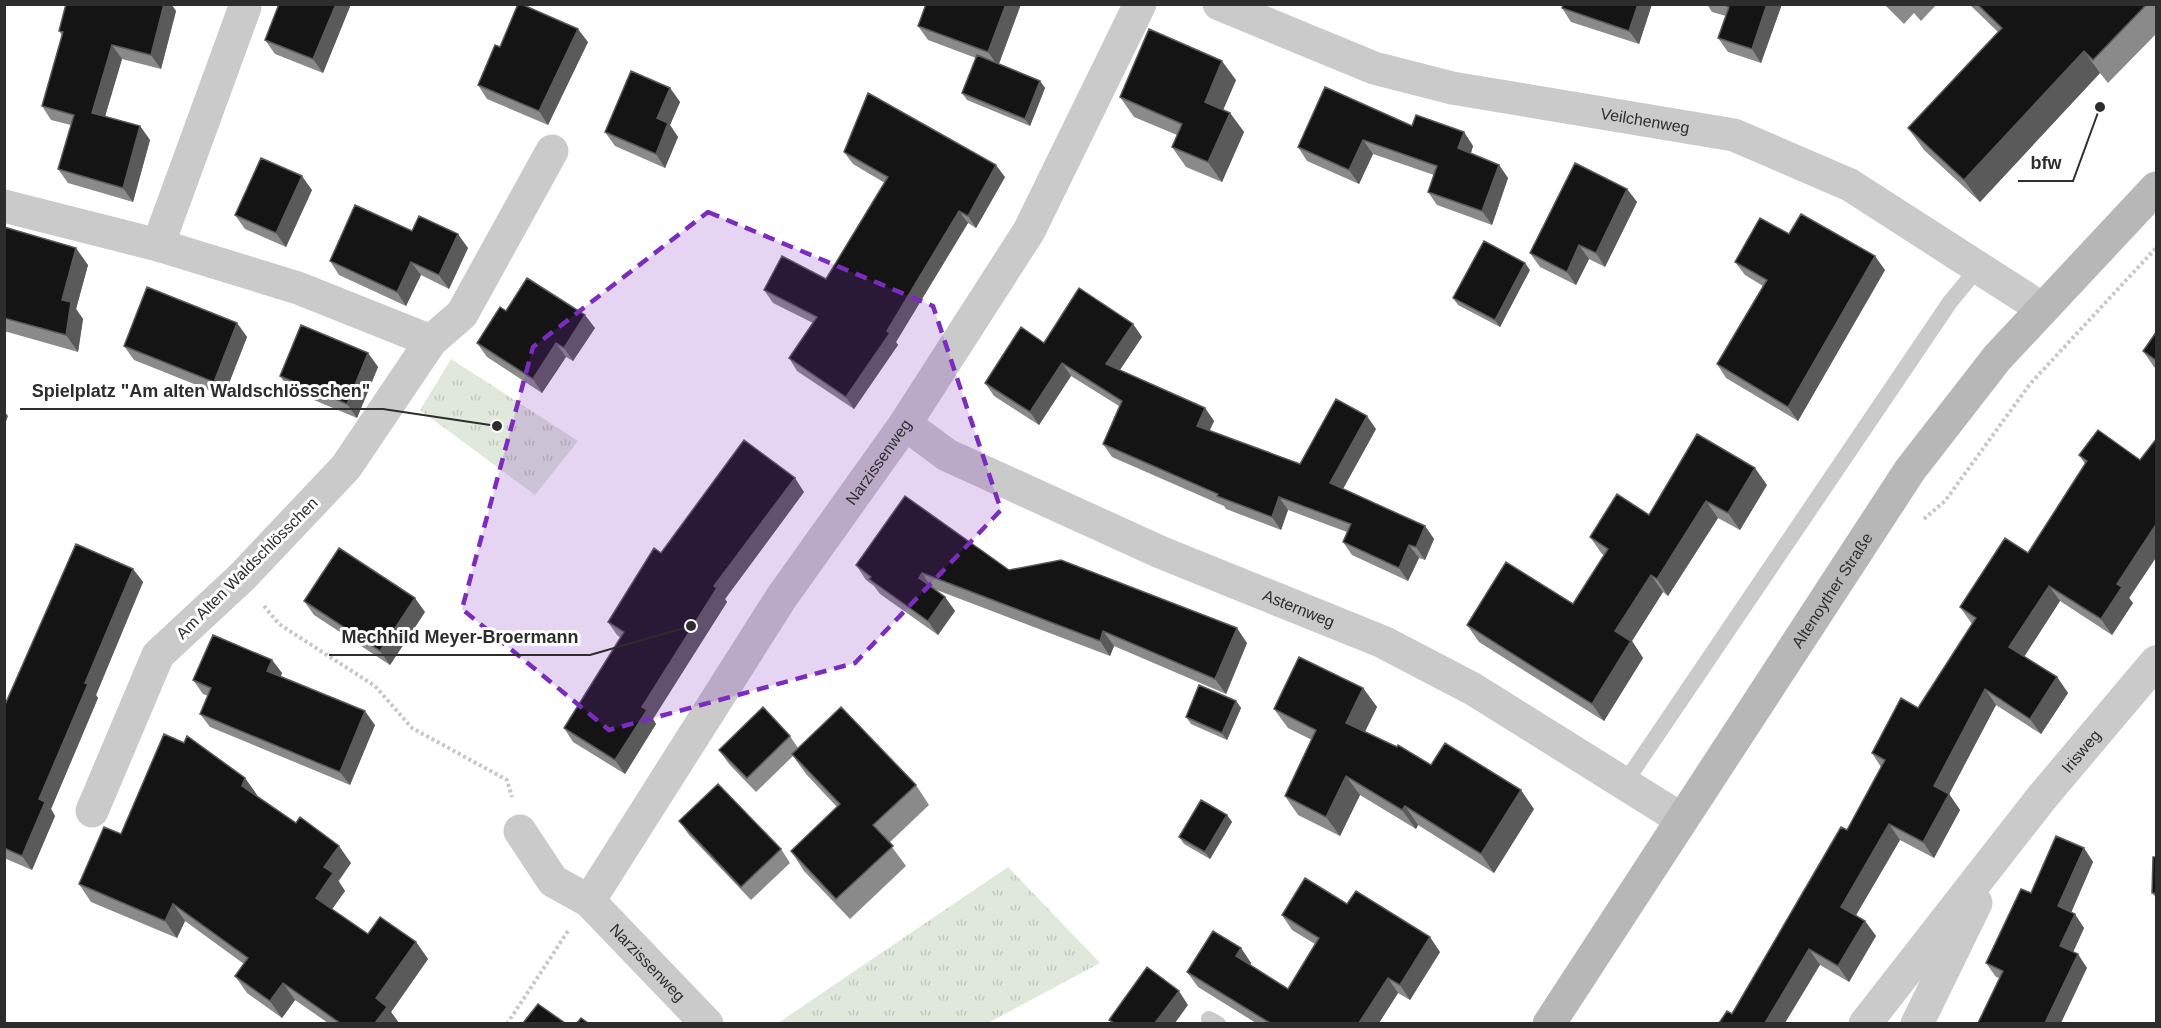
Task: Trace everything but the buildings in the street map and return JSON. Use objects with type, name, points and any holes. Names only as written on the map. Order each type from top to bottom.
[{"type":"main road","name":"Altenoyther Straße","points":[[1549,1023],[1910,470],[1958,405],[2041,308],[2157,188]]},
{"type":"street","name":"Narzissenweg","points":[[589,901],[781,598],[905,424],[1029,231],[1140,4]]},
{"type":"street","name":"Veilchenweg","points":[[1219,4],[1374,68],[1452,88],[1734,135],[1850,186],[2041,308]]},
{"type":"street","points":[[158,245],[245,7]]},
{"type":"street","name":"Am Alten Waldschlösschen","points":[[92,811],[158,656],[242,577],[346,467],[431,341],[462,314],[552,151]]},
{"type":"street","points":[[4,206],[158,245],[298,288],[431,341]]},
{"type":"street","name":"Asternweg","points":[[905,424],[947,455],[1160,552],[1383,642],[1473,689],[1681,819]]},
{"type":"street","name":"Irisweg","points":[[1864,1023],[2006,842],[2157,662]]},
{"type":"street","name":"Narzissenweg","points":[[520,831],[553,881],[589,901],[707,1023]]},
{"type":"street","name":"Irisweg","points":[[1917,1023],[2006,842]]},
{"type":"lane","points":[[1624,784],[1950,302],[1978,267]]},
{"type":"path","points":[[1921,522],[1945,501],[2030,384],[2157,248]]},
{"type":"path","points":[[242,577],[279,624],[375,687],[412,728],[507,780],[520,831]]},
{"type":"path","points":[[507,1023],[589,901]]},
{"type":"highlighted area","points":[[708,212],[933,306],[1001,510],[855,663],[609,730],[462,609],[533,347]]},
{"type":"green space","points":[[451,359],[578,441],[535,495],[420,410]]},
{"type":"green space","points":[[1008,867],[1100,963],[988,1023],[778,1023]]},
{"type":"place","name":"bfw","points":[[2100,107]]},
{"type":"place","name":"Spielplatz \"Am alten Waldschlösschen\"","points":[[497,426]]},
{"type":"place","name":"Mechhild Meyer-Broermann","points":[[691,626]]}]
